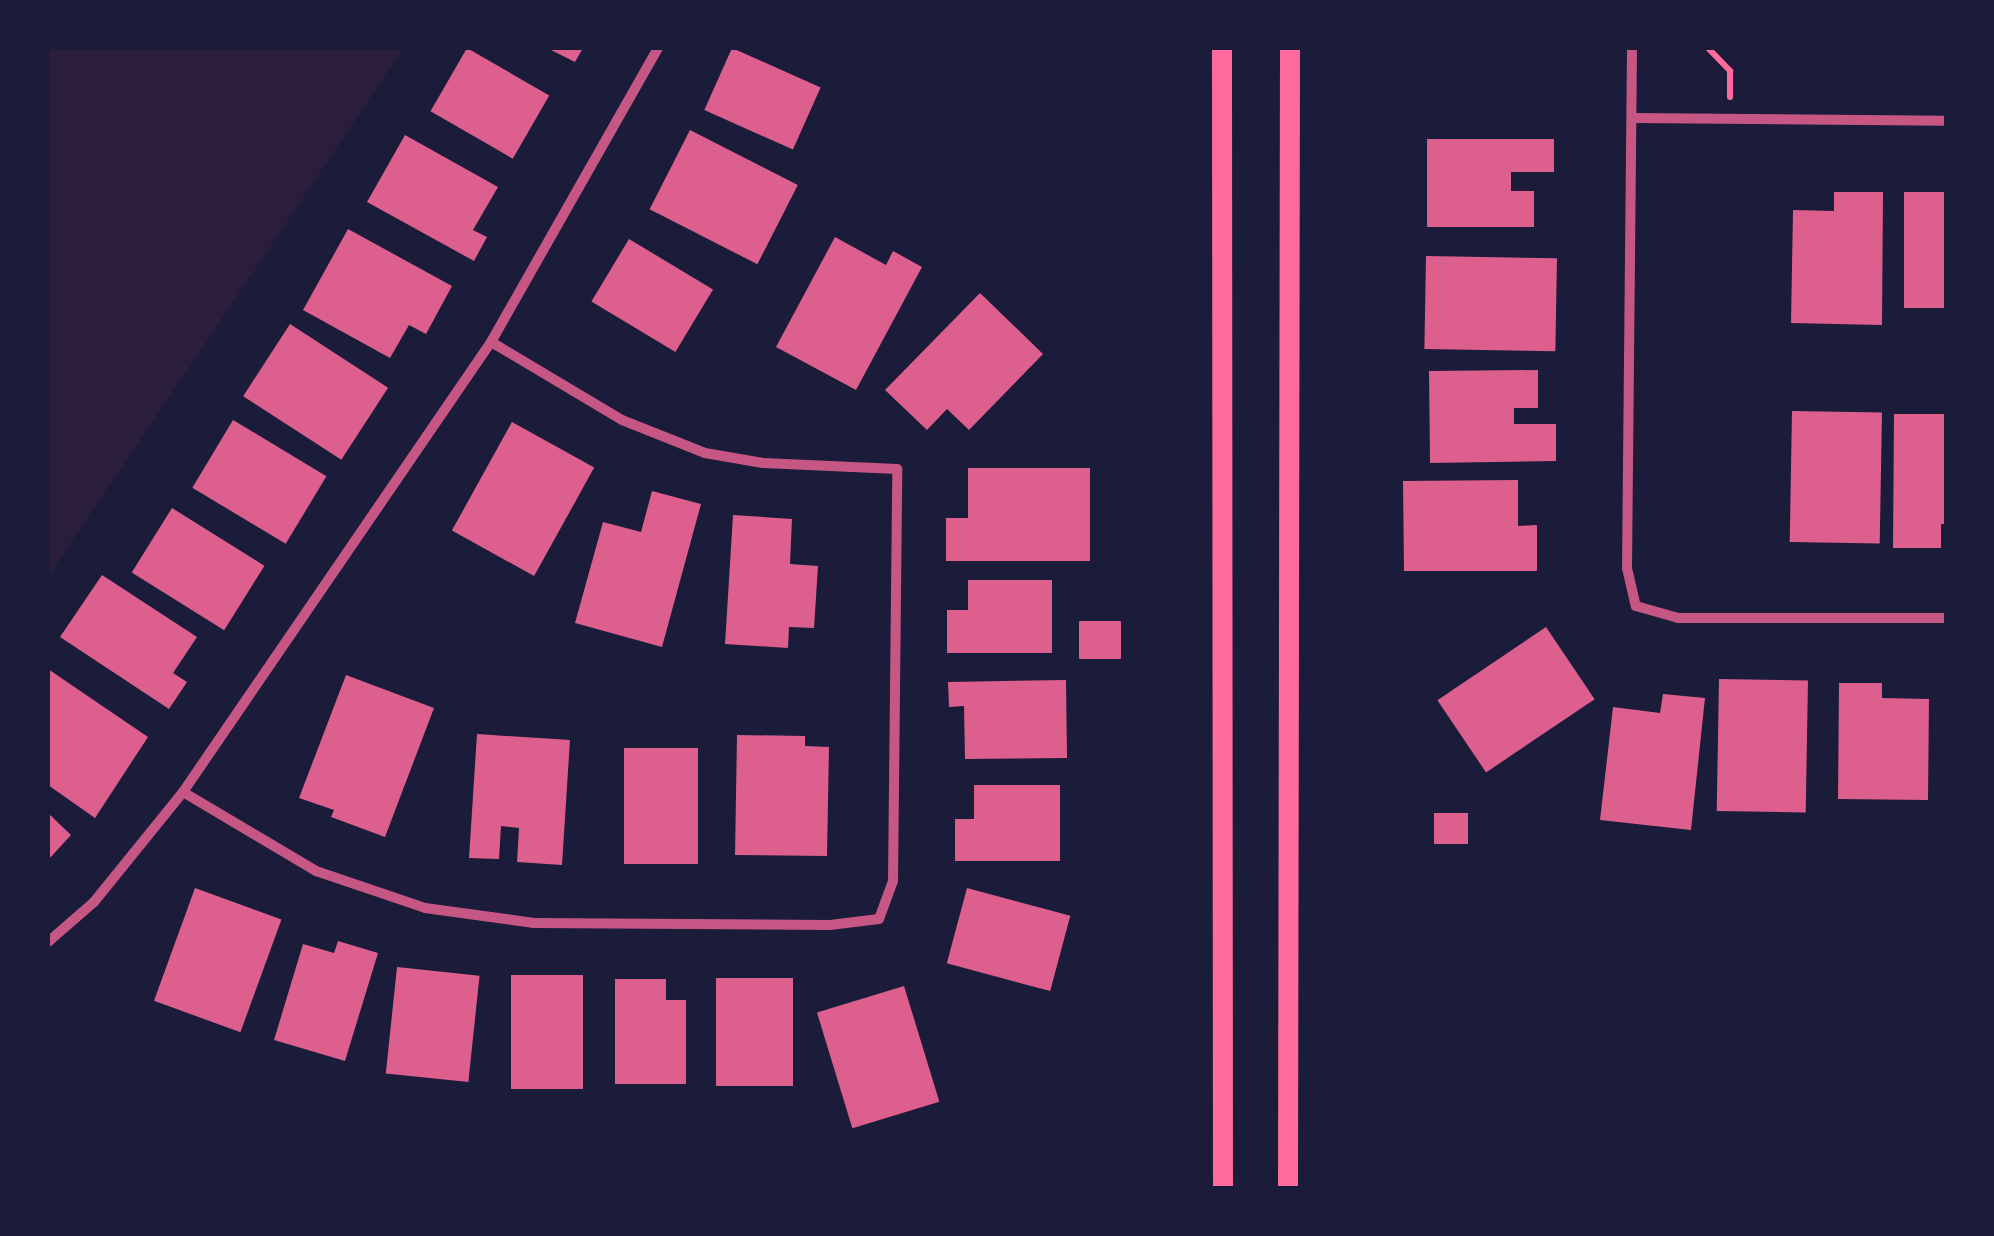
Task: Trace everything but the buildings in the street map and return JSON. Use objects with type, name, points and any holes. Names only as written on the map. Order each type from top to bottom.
[{"type":"main road","points":[[1222,48],[1223,1188]]},
{"type":"main road","points":[[1288,1188],[1290,48]]},
{"type":"street","points":[[48,942],[94,902],[182,792],[491,342],[658,48]]},
{"type":"street","points":[[1632,48],[1627,568],[1636,606],[1678,618],[1946,618]]},
{"type":"street","points":[[1632,118],[1946,121]]},
{"type":"street","points":[[182,792],[316,872],[424,908],[534,924],[830,924],[878,920],[893,881],[898,469],[764,462],[705,453],[622,420],[491,342]]},
{"type":"path","points":[[1708,48],[1730,71],[1730,120]]},
{"type":"shaded area","points":[[48,48],[404,48],[48,577]]}]
